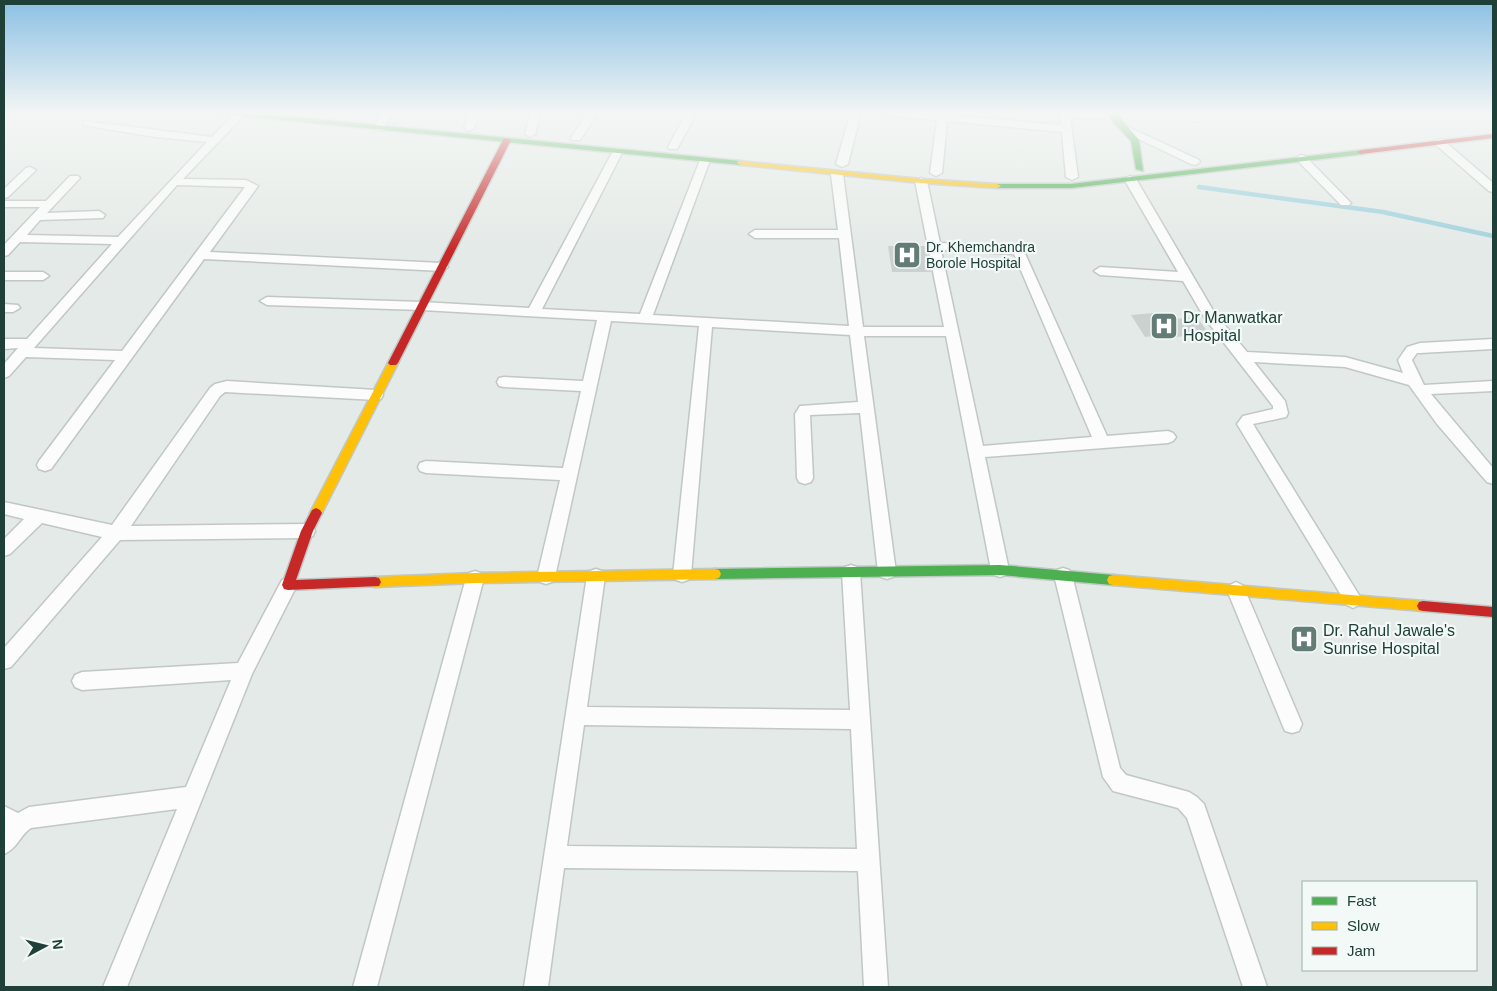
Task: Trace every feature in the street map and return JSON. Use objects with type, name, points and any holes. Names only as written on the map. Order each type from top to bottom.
[{"type":"main road","points":[[498,158],[307,531],[289,580],[475,578],[548,566],[596,576],[1000,570],[1493,612]]},
{"type":"main road","points":[[688,158],[839,169],[1033,179],[1135,174],[1194,162],[1225,158]]},
{"type":"main road","points":[[757,158],[921,181],[1041,187],[1135,174],[1298,158]]},
{"type":"main road","points":[[1135,158],[1135,174]]},
{"type":"street","points":[[4,373],[197,158]]},
{"type":"street","points":[[533,312],[614,158]]},
{"type":"street","points":[[842,158],[839,169],[845,234],[887,572]]},
{"type":"street","points":[[936,173],[938,158]]},
{"type":"street","points":[[1070,158],[1072,176]]},
{"type":"street","points":[[1186,158],[1194,162]]},
{"type":"street","points":[[1301,158],[1345,203]]},
{"type":"street","points":[[1458,158],[1493,189]]},
{"type":"street","points":[[645,319],[705,160]]},
{"type":"street","points":[[4,195],[30,170]]},
{"type":"street","points":[[1135,174],[1187,277],[1209,314],[1282,410],[1281,414],[1248,420],[1246,427],[1353,600]]},
{"type":"street","points":[[4,252],[74,178]]},
{"type":"street","points":[[921,181],[1000,570]]},
{"type":"street","points":[[45,465],[252,186],[246,183],[174,182]]},
{"type":"street","points":[[4,204],[50,204]]},
{"type":"street","points":[[37,217],[98,215]]},
{"type":"street","points":[[755,234],[845,234]]},
{"type":"street","points":[[17,238],[121,241]]},
{"type":"street","points":[[934,246],[1011,250],[1022,255],[1100,434],[1100,440],[1096,443]]},
{"type":"street","points":[[202,255],[442,267]]},
{"type":"street","points":[[1100,271],[1187,277]]},
{"type":"street","points":[[4,276],[43,276]]},
{"type":"street","points":[[267,301],[422,306],[857,331],[952,332]]},
{"type":"street","points":[[548,566],[605,317]]},
{"type":"street","points":[[682,575],[706,322]]},
{"type":"street","points":[[4,344],[26,348],[126,356]]},
{"type":"street","points":[[1493,344],[1412,350],[1405,360],[1406,367],[1417,386],[1493,478]]},
{"type":"street","points":[[1243,357],[1345,362],[1417,386],[1493,386]]},
{"type":"street","points":[[504,382],[589,386]]},
{"type":"street","points":[[4,661],[139,504],[215,392],[220,388],[227,386],[376,395]]},
{"type":"street","points":[[805,478],[802,414],[805,410],[867,407]]},
{"type":"street","points":[[976,452],[1168,437]]},
{"type":"street","points":[[426,467],[569,474]]},
{"type":"street","points":[[4,508],[38,516],[119,529],[307,531]]},
{"type":"street","points":[[4,549],[38,516]]},
{"type":"street","points":[[851,572],[876,987]]},
{"type":"street","points":[[1063,575],[1110,770],[1120,784],[1182,799],[1190,804],[1196,812],[1255,987]]},
{"type":"street","points":[[536,987],[596,576]]},
{"type":"street","points":[[365,987],[475,578]]},
{"type":"street","points":[[115,987],[244,672],[289,580]]},
{"type":"street","points":[[1236,590],[1292,724]]},
{"type":"street","points":[[82,681],[244,672]]},
{"type":"street","points":[[575,716],[860,720]]},
{"type":"street","points":[[4,844],[11,821],[194,796]]},
{"type":"street","points":[[554,857],[868,860]]},
{"type":"building","points":[[888,246],[926,246],[931,272],[892,272]]},
{"type":"building","points":[[1154,313],[1157,317],[1173,316],[1175,319],[1197,317],[1209,334],[1164,338],[1162,335],[1145,337],[1131,315]]},
{"type":"waterway","points":[[1199,187],[1383,212],[1493,236]]},
{"type":"traffic: fast","points":[[693,158],[741,163]]},
{"type":"traffic: fast","points":[[1138,158],[1140,169]]},
{"type":"traffic: fast","points":[[997,186],[1071,186],[1308,158]]},
{"type":"traffic: fast","points":[[715,574],[1000,570],[1113,580]]},
{"type":"traffic: slow","points":[[741,163],[921,181],[997,186]]},
{"type":"traffic: slow","points":[[316,513],[393,363]]},
{"type":"traffic: slow","points":[[375,582],[475,578],[715,574]]},
{"type":"traffic: slow","points":[[1113,580],[1423,606]]},
{"type":"traffic: jam","points":[[393,363],[498,158]]},
{"type":"traffic: jam","points":[[316,513],[307,531],[288,585],[375,582]]},
{"type":"traffic: jam","points":[[1423,606],[1493,612]]},
{"type":"place","name":"Dr. Khemchandra Borole Hospital","points":[[907,255]]},
{"type":"place","name":"Dr Manwatkar Hospital","points":[[1164,326]]},
{"type":"place","name":"Dr. Rahul Jawale's Sunrise Hospital","points":[[1304,639]]}]
